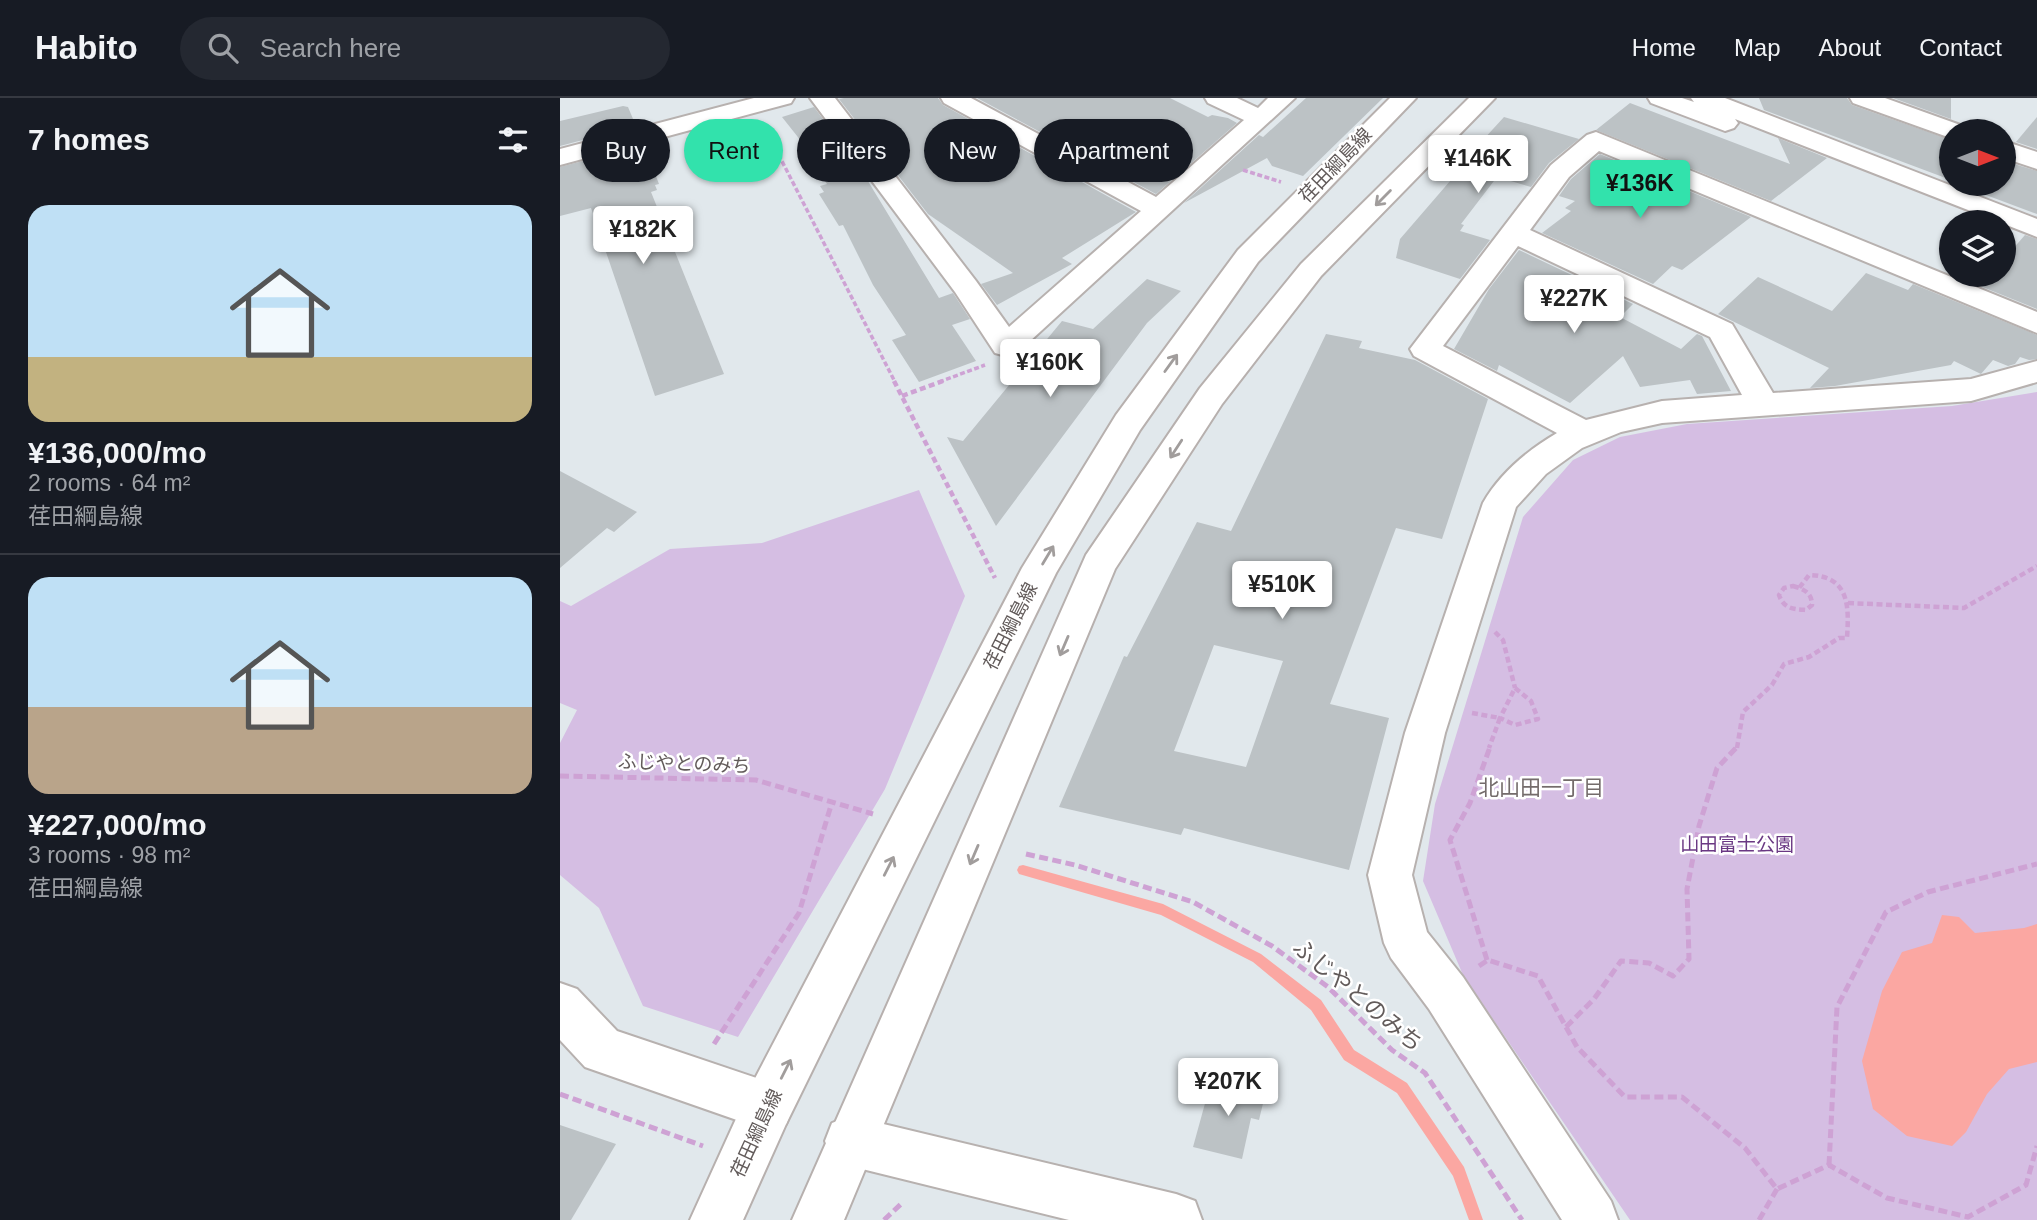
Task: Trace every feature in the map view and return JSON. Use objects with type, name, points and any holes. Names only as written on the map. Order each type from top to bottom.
[{"type":"street","points":[[560,157],[693,109],[753,106],[782,98]]},
{"type":"street","points":[[822,98],[966,287],[1006,346],[1283,98]]},
{"type":"street","points":[[953,98],[1158,209]]},
{"type":"street","points":[[1217,98],[1260,118]]},
{"type":"street","name":"荏田綱島線","points":[[716,1220],[768,1106],[1040,568],[1128,423],[1248,256],[1371,128],[1404,98]]},
{"type":"street","points":[[818,1220],[1099,565],[1211,396],[1311,270],[1483,98]]},
{"type":"street","points":[[1660,98],[1950,210]]},
{"type":"street","points":[[1703,98],[2037,229]]},
{"type":"street","points":[[1862,98],[1939,126]]},
{"type":"street","points":[[1582,432],[1425,349],[1560,171],[1596,140],[2037,323]]},
{"type":"street","points":[[2016,153],[2037,161]]},
{"type":"street","points":[[1512,232],[1721,331],[1764,405]]},
{"type":"street","points":[[2016,236],[2037,244]]},
{"type":"street","points":[[1592,1220],[1446,993],[1407,943],[1390,875],[1435,703],[1500,503],[1522,475],[1544,456],[1582,432],[1622,418],[1662,412],[1971,390],[2037,371]]},
{"type":"street","points":[[561,1007],[602,1050],[768,1106]]},
{"type":"street","points":[[850,1142],[1173,1220]]},
{"type":"path","points":[[753,106],[997,582]]},
{"type":"path","points":[[1261,176],[1283,183]]},
{"type":"path","points":[[902,396],[990,364],[1006,346]]},
{"type":"path","points":[[1848,603],[1964,608],[2037,566]]},
{"type":"path","points":[[1566,1027],[1594,999],[1621,961],[1649,963],[1673,976],[1689,959],[1687,890],[1699,826],[1717,768],[1737,749],[1744,712],[1772,685],[1784,664],[1809,657],[1839,638],[1847,638],[1848,603],[1831,579],[1809,575],[1799,587]]},
{"type":"path","points":[[1788,587],[1799,587],[1808,593],[1813,601],[1810,608],[1802,611],[1786,607],[1779,595],[1788,587]]},
{"type":"path","points":[[1463,617],[1489,627],[1503,640],[1515,688],[1500,718],[1470,803],[1450,840],[1487,960]]},
{"type":"path","points":[[1435,703],[1500,718],[1515,726],[1538,719],[1537,708],[1529,697],[1515,688]]},
{"type":"path","name":"ふじやとのみち","points":[[560,776],[756,780],[875,815]]},
{"type":"path","points":[[690,1080],[799,914],[832,802]]},
{"type":"path","name":"ふじやとのみち","points":[[1026,854],[1075,865],[1193,902],[1272,946],[1319,981],[1392,1051],[1425,1073],[1522,1220]]},
{"type":"path","points":[[1829,1165],[1837,1007],[1886,912],[1928,892],[2037,864]]},
{"type":"path","points":[[1487,960],[1538,976],[1577,1047],[1625,1097],[1682,1097],[1745,1149],[1777,1189]]},
{"type":"path","points":[[1446,993],[1487,960]]},
{"type":"path","points":[[560,1094],[712,1149]]},
{"type":"path","points":[[1829,1165],[1887,1198],[1968,1217],[2026,1185],[2037,1146]]},
{"type":"path","points":[[1759,1220],[1777,1189],[1829,1165]]},
{"type":"path","points":[[884,1220],[901,1204]]},
{"type":"green space","name":"山田富士公園","points":[[2037,392],[2037,1220],[1630,1220],[1463,975],[1423,881],[1435,804],[1523,517],[1573,460],[1620,437],[1687,424],[1952,406]]},
{"type":"green space","points":[[919,490],[965,596],[885,789],[738,1037],[643,1006],[599,908],[560,875],[560,743],[577,710],[560,703],[560,601],[571,606],[670,549],[762,543]]},
{"type":"shaded area","points":[[1942,915],[1959,917],[1975,933],[2037,924],[2037,1062],[2009,1069],[1987,1094],[1966,1132],[1952,1146],[1907,1136],[1873,1109],[1862,1061],[1882,991],[1902,952],[1932,943]]},
{"type":"building","points":[[938,98],[943,105],[968,119],[924,119],[924,182],[1020,182],[1020,148],[1034,155],[1034,182],[1082,182],[1136,212],[1062,258],[1072,264],[997,305],[981,284],[1013,273],[928,214],[903,182],[910,182],[910,119],[854,119],[839,99]]},
{"type":"building","points":[[977,98],[1170,98],[1208,117],[1212,115],[1228,118],[1237,123],[1193,162],[1193,119],[1034,119],[1034,129]]},
{"type":"building","points":[[1306,98],[1383,98],[1303,176],[1272,166],[1267,158],[1184,203],[1259,135],[1263,137]]},
{"type":"building","points":[[1759,98],[1847,98],[1852,105],[1939,136],[1939,176],[1764,110]]},
{"type":"building","points":[[1893,98],[1951,98],[1951,119]]},
{"type":"building","points":[[1630,103],[1790,164],[1778,138],[1827,158],[1771,201],[1596,130]]},
{"type":"building","points":[[623,106],[628,107],[633,119],[581,119],[581,140],[560,146],[560,121]]},
{"type":"building","points":[[814,107],[823,119],[797,119],[797,136],[782,117]]},
{"type":"building","points":[[1504,117],[1579,139],[1549,163],[1531,187],[1497,177],[1461,224],[1464,225],[1460,231],[1490,240],[1460,279],[1396,258],[1400,239],[1463,166],[1460,165]]},
{"type":"building","points":[[2037,117],[2037,149],[2016,142]]},
{"type":"building","points":[[1600,154],[1751,217],[1682,270],[1672,266],[1653,284],[1542,233],[1571,211],[1565,208],[1575,201],[1559,196],[1571,179]]},
{"type":"building","points":[[581,162],[581,182],[658,182],[655,185],[657,190],[651,192],[724,374],[655,396],[591,208],[560,216],[560,167]]},
{"type":"building","points":[[2016,165],[2037,171],[2037,214],[1989,196],[2016,196]]},
{"type":"building","points":[[826,182],[868,182],[939,298],[953,293],[970,319],[952,325],[976,361],[919,382],[892,340],[906,335],[873,285],[843,225],[839,226],[819,194],[824,192],[820,186],[827,184]]},
{"type":"building","points":[[1134,182],[1170,182],[1156,194]]},
{"type":"building","points":[[2025,235],[2037,239],[2037,309],[1982,287],[2016,287],[2016,245]]},
{"type":"building","points":[[1519,250],[1633,304],[1620,317],[1681,349],[1697,334],[1702,336],[1731,391],[1697,394],[1690,380],[1640,387],[1623,356],[1570,403],[1499,365],[1497,371],[1454,349],[1489,289]]},
{"type":"building","points":[[1866,273],[1908,290],[1913,284],[2037,335],[2037,359],[2020,357],[2015,364],[2008,366],[1993,360],[1981,374],[1954,361],[1951,365],[1810,388],[1829,368],[1718,314],[1758,277],[1832,311]]},
{"type":"building","points":[[1147,279],[1181,291],[1147,323],[996,526],[947,437],[963,441],[1062,321],[1093,329]]},
{"type":"building","points":[[1326,334],[1362,341],[1359,348],[1415,360],[1488,399],[1442,539],[1396,528],[1330,704],[1389,718],[1349,870],[1184,828],[1181,835],[1059,807],[1124,656],[1127,657],[1197,522],[1231,531]],"holes":[[[1214,645],[1283,661],[1246,767],[1174,751]]]},
{"type":"building","points":[[560,471],[637,512],[614,532],[607,528],[560,568]]},
{"type":"building","points":[[1212,1078],[1266,1091],[1259,1120],[1251,1118],[1242,1159],[1193,1147]]},
{"type":"building","points":[[560,1125],[616,1144],[571,1220],[560,1220]]},
{"type":"waterway","points":[[1023,870],[1163,910],[1257,958],[1316,1005],[1349,1055],[1402,1088],[1459,1172],[1476,1220]]},
{"type":"district","name":"北山田一丁目","points":[[1541,788]]}]
